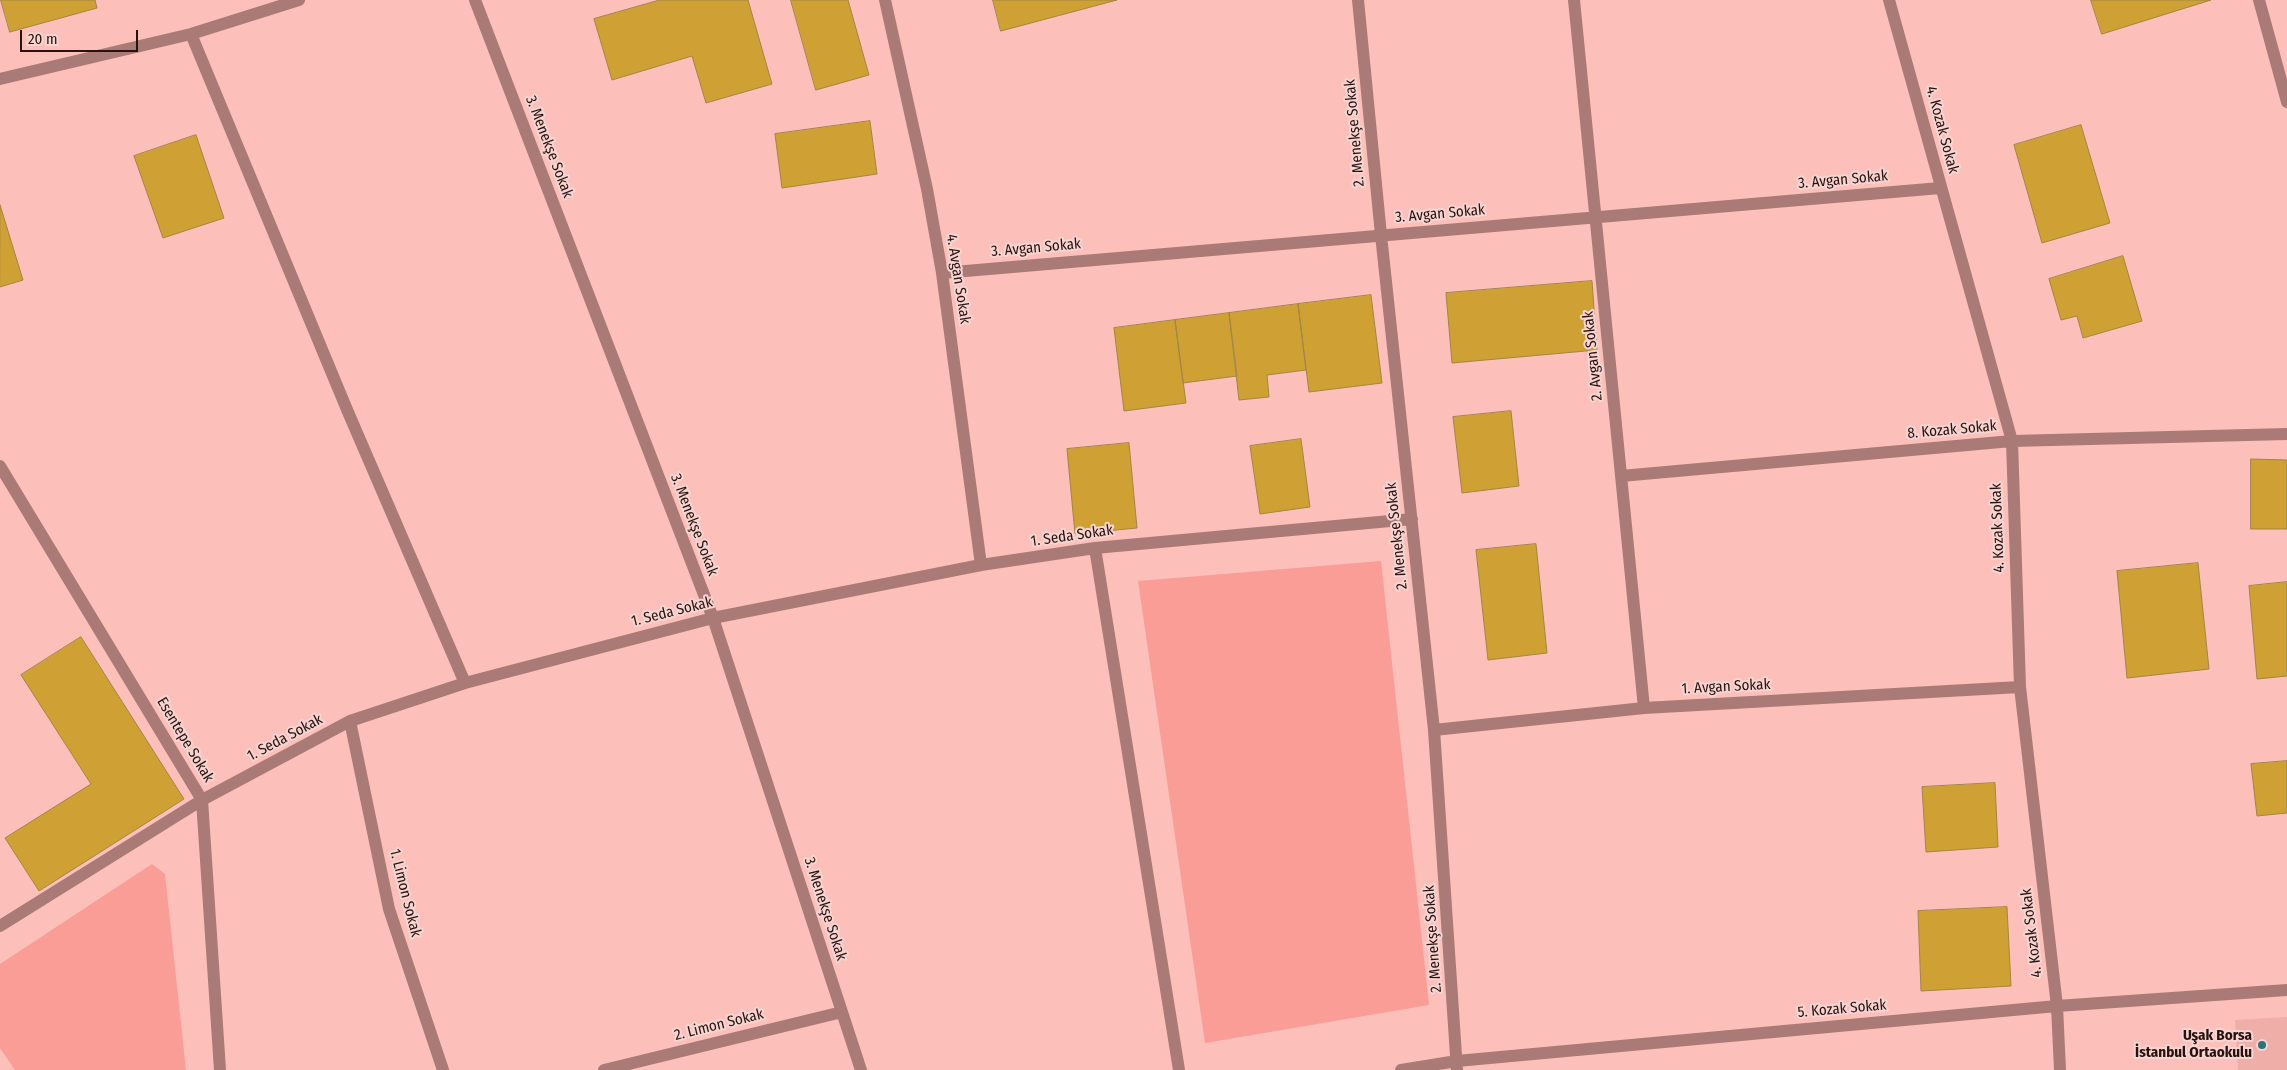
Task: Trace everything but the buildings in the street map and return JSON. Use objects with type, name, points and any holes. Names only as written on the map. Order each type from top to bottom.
[{"type":"street","points":[[0,79],[191,34],[298,0]]},
{"type":"street","name":"3. Menekşe Sokak","points":[[475,0],[713,618],[860,1070]]},
{"type":"street","name":"4. Avgan Sokak","points":[[885,0],[927,189],[942,273],[981,565]]},
{"type":"street","name":"2. Menekşe Sokak","points":[[1358,0],[1434,730],[1457,1065]]},
{"type":"street","name":"2. Avgan Sokak","points":[[1574,0],[1644,708]]},
{"type":"street","name":"4. Kozak Sokak","points":[[1889,0],[2012,441],[2020,687],[2057,1006],[2060,1070]]},
{"type":"street","points":[[2259,0],[2287,102]]},
{"type":"street","points":[[191,34],[340,393],[465,683]]},
{"type":"street","name":"3. Avgan Sokak","points":[[942,273],[1940,188]]},
{"type":"street","name":"8. Kozak Sokak","points":[[1621,476],[2012,441],[2287,434]]},
{"type":"street","name":"Esentepe Sokak","points":[[0,466],[202,800],[220,1070]]},
{"type":"street","name":"1. Seda Sokak","points":[[0,926],[202,800],[350,721],[465,683],[713,618],[981,565],[1095,548],[1412,519]]},
{"type":"street","points":[[1095,548],[1179,1070]]},
{"type":"street","name":"1. Avgan Sokak","points":[[1434,730],[1644,708],[2020,687]]},
{"type":"street","name":"1. Limon Sokak","points":[[350,721],[389,909],[442,1070]]},
{"type":"street","name":"5. Kozak Sokak","points":[[1401,1070],[2057,1006],[2287,990]]},
{"type":"street","name":"2. Limon Sokak","points":[[604,1070],[842,1012]]},
{"type":"shaded area","points":[[1381,561],[1429,1005],[1205,1043],[1138,581]]},
{"type":"shaded area","points":[[152,864],[165,874],[186,1070],[15,1070],[0,1048],[0,964]]},
{"type":"shaded area","name":"Uşak Borsa İstanbul Ortaokulu","points":[[2287,1017],[2287,1070],[2238,1070],[2235,1020]]},
{"type":"place","name":"Uşak Borsa İstanbul Ortaokulu","points":[[2262,1045]]}]
